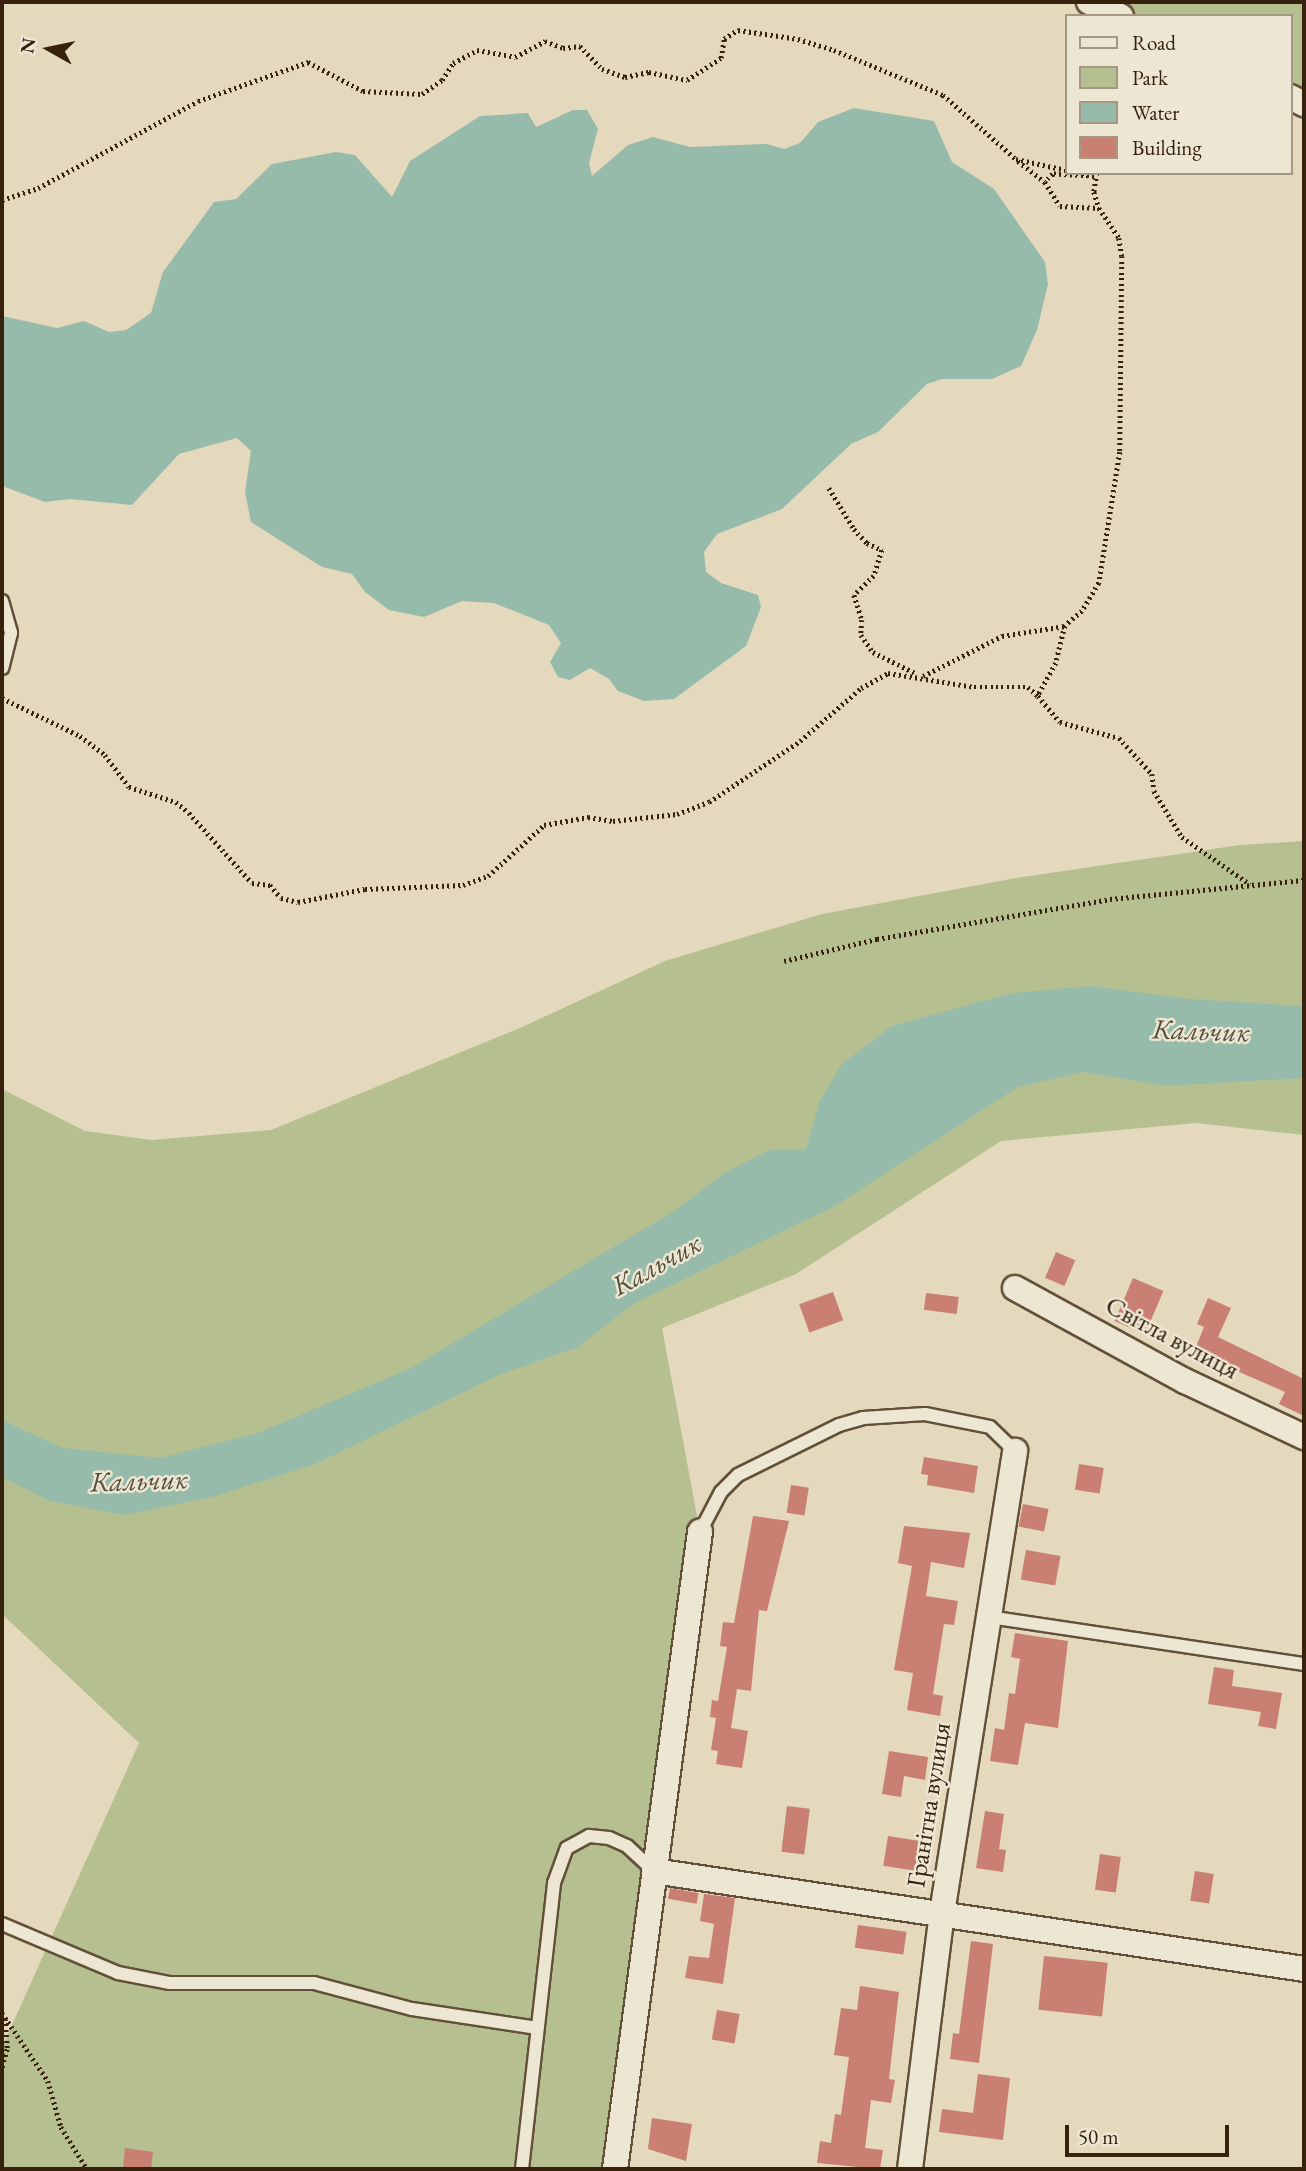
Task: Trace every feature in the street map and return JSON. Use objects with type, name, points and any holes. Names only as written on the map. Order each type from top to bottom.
[{"type":"street","points":[[1089,2],[1116,14]]},
{"type":"street","name":"Світла вулиця","points":[[1015,1287],[1185,1381],[1304,1437]]},
{"type":"street","name":"Гранітна вулиця","points":[[910,2169],[942,1913],[1015,1451]]},
{"type":"street","points":[[615,2169],[700,1532]]},
{"type":"street","points":[[654,1871],[1304,1969]]},
{"type":"lane","points":[[2,601],[11,633],[2,668]]},
{"type":"lane","points":[[700,1532],[721,1492],[738,1475],[839,1425],[863,1418],[925,1413],[990,1427],[1015,1451]]},
{"type":"lane","points":[[989,1617],[1304,1664]]},
{"type":"lane","points":[[522,2169],[554,1883],[567,1848],[589,1836],[609,1838],[627,1846],[654,1871]]},
{"type":"lane","points":[[2,1924],[118,1973],[170,1983],[314,1983],[412,2009],[538,2028]]},
{"type":"path","points":[[2,200],[50,182],[198,100],[309,61],[363,91],[422,94],[442,80],[453,63],[477,50],[515,57],[545,41],[562,48],[580,46],[602,69],[625,76],[649,72],[687,80],[721,58],[724,39],[738,30],[759,31],[834,50],[943,95],[1045,182],[1060,206],[1099,208]]},
{"type":"path","points":[[1016,159],[1064,170]]},
{"type":"path","points":[[1045,182],[1053,174],[1064,174]]},
{"type":"path","points":[[922,676],[1002,636],[1065,626],[1082,611],[1099,583],[1120,452],[1122,256],[1119,238],[1099,208],[1096,175]]},
{"type":"path","points":[[830,488],[854,529],[867,543],[882,550],[874,576],[854,595],[862,620],[861,635],[873,652],[922,676]]},
{"type":"path","points":[[1038,696],[1056,663],[1065,626]]},
{"type":"path","points":[[2,698],[80,736],[106,755],[129,787],[176,802],[252,883],[270,885],[281,898],[298,902],[365,889],[463,885],[488,876],[544,825],[588,817],[613,821],[677,814],[709,802],[800,741],[861,688],[888,673],[922,676],[974,687],[1028,687],[1060,722],[1119,738],[1129,746],[1152,774],[1154,791],[1182,837],[1250,884]]},
{"type":"path","points":[[785,961],[960,923],[1111,899],[1304,880]]},
{"type":"path","points":[[2,2067],[7,2048],[3,2016]]},
{"type":"path","points":[[3,2016],[48,2081],[61,2127],[87,2169]]},
{"type":"green space","points":[[1089,2],[1304,2],[1304,104],[1292,98],[1292,14],[1116,14]]},
{"type":"green space","points":[[1304,841],[1304,1135],[1196,1123],[1001,1141],[796,1274],[662,1328],[700,1532],[615,2169],[2,2169],[2,2047],[139,1743],[2,1614],[2,1089],[85,1131],[152,1140],[271,1130],[520,1028],[665,961],[822,914],[1016,878],[1240,845]]},
{"type":"water","points":[[854,108],[934,121],[952,162],[994,189],[1045,262],[1048,284],[1037,330],[1021,366],[992,379],[942,379],[927,384],[878,432],[851,444],[782,509],[717,534],[704,552],[706,572],[721,583],[758,595],[761,607],[746,646],[674,699],[644,701],[618,691],[609,679],[590,668],[570,680],[558,677],[550,662],[561,643],[549,625],[494,603],[462,601],[424,617],[389,610],[365,592],[352,574],[322,567],[251,522],[245,492],[251,451],[237,438],[179,454],[132,505],[70,499],[45,502],[2,486],[2,316],[57,328],[84,321],[109,332],[126,330],[151,313],[163,272],[214,202],[236,199],[272,164],[336,152],[355,155],[392,197],[410,161],[480,116],[528,113],[536,127],[573,110],[587,110],[598,129],[589,163],[592,176],[628,145],[653,137],[690,147],[767,144],[784,149],[800,143],[818,122]]},
{"type":"water","name":"Кальчик","points":[[1090,986],[1190,999],[1304,1006],[1304,1078],[1164,1086],[1083,1072],[1018,1087],[835,1206],[633,1304],[578,1347],[499,1375],[315,1464],[216,1496],[125,1515],[50,1501],[2,1477],[2,1420],[63,1448],[160,1458],[258,1433],[411,1368],[679,1208],[724,1173],[770,1150],[806,1149],[820,1100],[842,1064],[892,1026],[1012,993]]},
{"type":"building","points":[[1056,1252],[1075,1260],[1064,1286],[1045,1278]]},
{"type":"building","points":[[1133,1278],[1163,1291],[1145,1334],[1115,1321]]},
{"type":"building","points":[[833,1292],[843,1320],[809,1333],[799,1304]]},
{"type":"building","points":[[926,1293],[959,1297],[957,1314],[924,1310]]},
{"type":"building","points":[[1208,1298],[1231,1308],[1218,1337],[1304,1379],[1304,1416],[1279,1404],[1285,1392],[1223,1365],[1221,1371],[1191,1359],[1204,1327],[1197,1324]]},
{"type":"building","points":[[924,1457],[978,1466],[974,1493],[927,1485],[928,1475],[921,1474]]},
{"type":"building","points":[[1079,1464],[1104,1468],[1100,1494],[1075,1490]]},
{"type":"building","points":[[791,1485],[809,1488],[804,1515],[787,1513]]},
{"type":"building","points":[[1023,1504],[1049,1509],[1044,1532],[1019,1527]]},
{"type":"building","points":[[753,1516],[789,1521],[767,1611],[759,1610],[751,1691],[737,1689],[731,1728],[748,1731],[742,1768],[716,1764],[718,1751],[711,1750],[716,1718],[710,1717],[712,1700],[718,1701],[727,1647],[720,1646],[723,1622],[734,1623]]},
{"type":"building","points":[[904,1526],[970,1533],[964,1568],[931,1562],[926,1596],[958,1601],[954,1625],[944,1624],[933,1694],[943,1696],[940,1716],[907,1710],[913,1673],[894,1670],[912,1566],[898,1563]]},
{"type":"building","points":[[1026,1550],[1060,1556],[1055,1586],[1021,1580]]},
{"type":"building","points":[[1015,1633],[1068,1641],[1058,1728],[1025,1723],[1018,1765],[990,1761],[995,1728],[1004,1730],[1009,1693],[1015,1694],[1020,1659],[1011,1657]]},
{"type":"building","points":[[1214,1667],[1234,1670],[1232,1686],[1282,1693],[1276,1729],[1258,1726],[1261,1712],[1208,1704]]},
{"type":"building","points":[[889,1751],[928,1757],[925,1780],[904,1776],[901,1797],[882,1794]]},
{"type":"building","points":[[787,1806],[810,1809],[804,1854],[781,1852]]},
{"type":"building","points":[[985,1811],[1004,1814],[999,1849],[1006,1850],[1003,1872],[976,1868]]},
{"type":"building","points":[[888,1836],[920,1841],[915,1871],[883,1866]]},
{"type":"building","points":[[1100,1854],[1121,1857],[1116,1893],[1095,1890]]},
{"type":"building","points":[[1195,1871],[1214,1874],[1209,1904],[1190,1901]]},
{"type":"building","points":[[670,1888],[699,1893],[697,1904],[668,1899]]},
{"type":"building","points":[[704,1894],[735,1898],[723,1984],[685,1978],[689,1956],[709,1958],[714,1924],[700,1921]]},
{"type":"building","points":[[858,1925],[907,1932],[903,1955],[855,1948]]},
{"type":"building","points":[[971,1941],[993,1944],[979,2063],[950,2059],[953,2033],[959,2034]]},
{"type":"building","points":[[1044,1956],[1108,1963],[1102,2016],[1038,2010]]},
{"type":"building","points":[[860,1986],[899,1992],[889,2079],[895,2080],[891,2103],[871,2100],[865,2148],[883,2150],[880,2169],[817,2163],[820,2141],[831,2143],[835,2114],[841,2115],[849,2057],[834,2055],[841,2008],[857,2010]]},
{"type":"building","points":[[717,2010],[740,2014],[734,2044],[712,2040]]},
{"type":"building","points":[[978,2074],[1010,2078],[1003,2140],[939,2132],[942,2109],[973,2113]]},
{"type":"building","points":[[652,2118],[692,2124],[686,2161],[648,2149]]},
{"type":"building","points":[[125,2148],[153,2152],[151,2169],[123,2169]]}]
